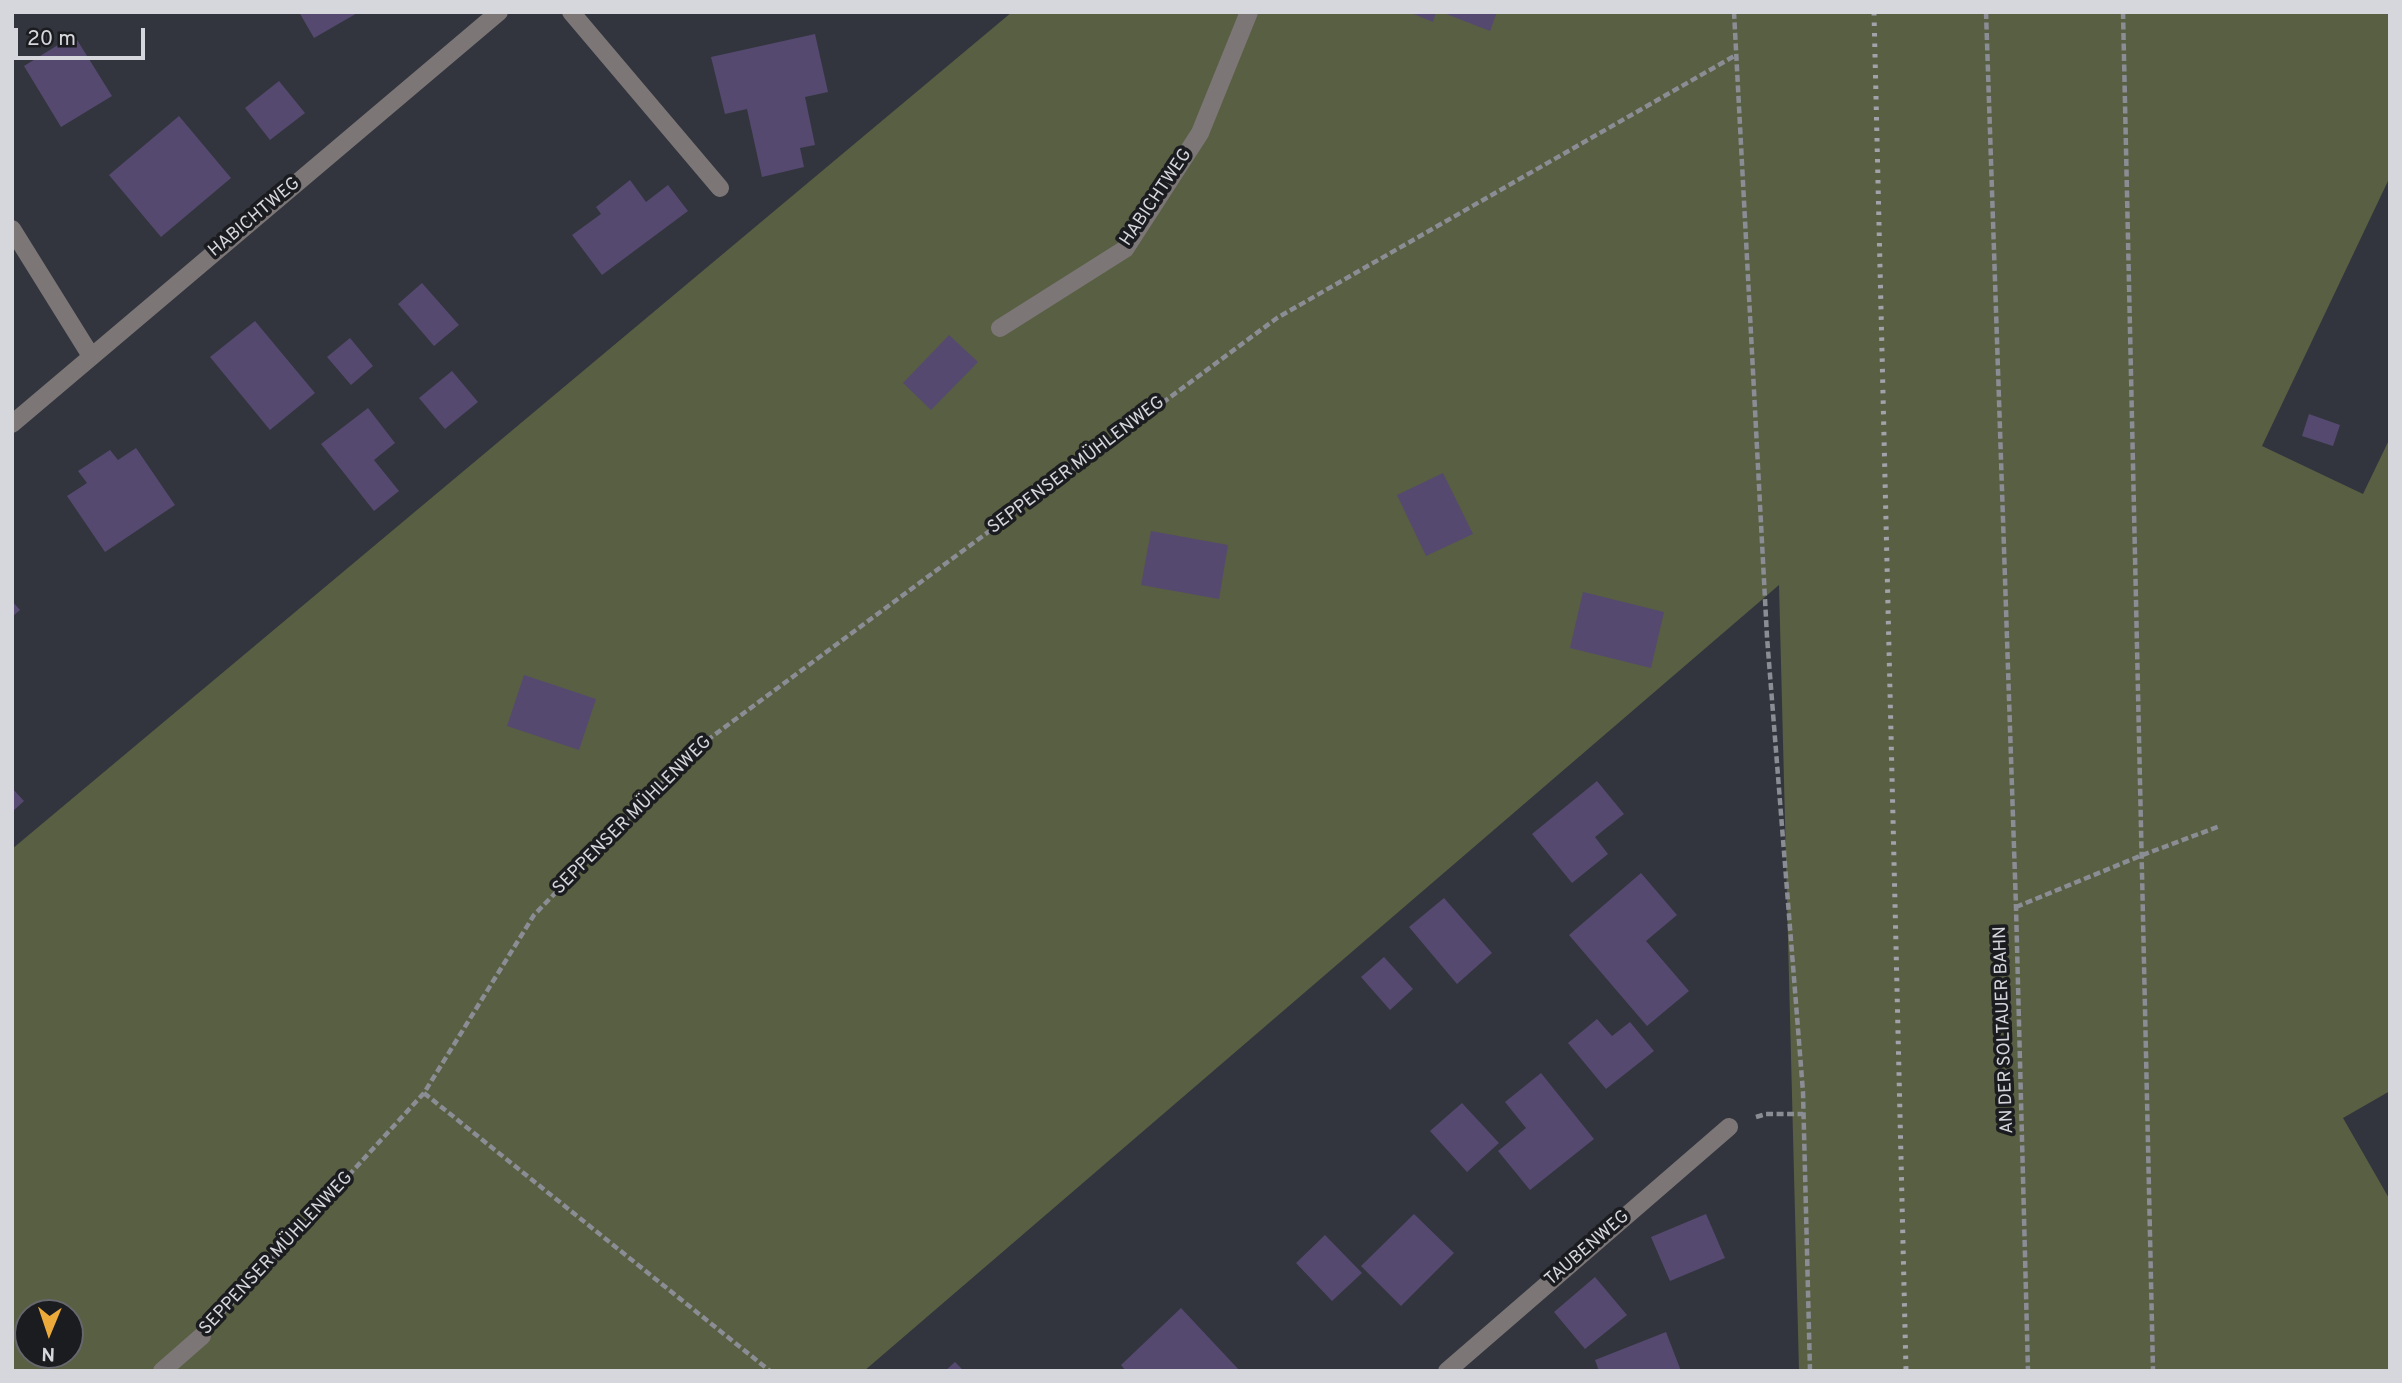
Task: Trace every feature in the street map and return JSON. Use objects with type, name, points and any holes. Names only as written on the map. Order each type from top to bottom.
[{"type":"street","name":"HABICHTWEG","points":[[12,424],[499,12]]},
{"type":"street","points":[[571,12],[720,188]]},
{"type":"street","name":"HABICHTWEG","points":[[1000,328],[1125,249],[1200,133],[1249,12]]},
{"type":"street","points":[[12,229],[91,356]]},
{"type":"street","name":"TAUBENWEG","points":[[1447,1371],[1729,1127]]},
{"type":"street","name":"SEPPENSER MÜHLENWEG","points":[[162,1371],[202,1336]]},
{"type":"path","points":[[1734,12],[1767,637],[1803,1114],[1810,1371]]},
{"type":"path","points":[[1986,12],[2016,907]]},
{"type":"path","points":[[2123,12],[2153,1371]]},
{"type":"path","name":"SEPPENSER MÜHLENWEG","points":[[202,1336],[424,1093],[534,915],[694,750],[1276,318],[1736,55]]},
{"type":"path","name":"AN DER SOLTAUER BAHN","points":[[2028,1371],[2016,907],[2220,826]]},
{"type":"path","points":[[424,1093],[770,1371]]},
{"type":"path","points":[[1729,1127],[1766,1114],[1803,1114]]},
{"type":"green space","points":[[1012,12],[2390,12],[2390,181],[2262,446],[2363,494],[2390,438],[2390,1091],[2343,1118],[2390,1200],[2390,1371],[1799,1371],[1779,585],[864,1371],[12,1371],[12,849]]},
{"type":"building","points":[[299,12],[359,12],[314,38]]},
{"type":"building","points":[[1409,12],[1436,12],[1433,22]]},
{"type":"building","points":[[1441,12],[1497,12],[1490,31]]},
{"type":"building","points":[[815,34],[828,92],[805,97],[815,145],[800,148],[804,167],[762,177],[747,109],[725,114],[711,57]]},
{"type":"building","points":[[74,35],[112,96],[61,127],[24,66]]},
{"type":"building","points":[[279,81],[305,113],[270,140],[245,108]]},
{"type":"building","points":[[179,116],[231,178],[161,237],[109,175]]},
{"type":"building","points":[[630,180],[646,202],[668,185],[688,211],[602,275],[572,235],[601,214],[596,207]]},
{"type":"building","points":[[422,283],[459,325],[434,346],[398,304]]},
{"type":"building","points":[[255,321],[315,393],[270,430],[210,357]]},
{"type":"building","points":[[949,335],[978,362],[931,410],[903,383]]},
{"type":"building","points":[[350,338],[373,366],[351,385],[327,357]]},
{"type":"building","points":[[452,371],[478,402],[445,429],[419,398]]},
{"type":"building","points":[[368,408],[395,443],[374,460],[399,491],[374,511],[321,444]]},
{"type":"building","points":[[2309,414],[2340,425],[2333,446],[2302,436]]},
{"type":"building","points":[[136,448],[175,505],[105,552],[67,496],[87,483],[78,471],[110,450],[118,460]]},
{"type":"building","points":[[1443,473],[1473,534],[1426,556],[1397,495]]},
{"type":"building","points":[[1151,531],[1228,545],[1219,599],[1141,585]]},
{"type":"building","points":[[1583,592],[1664,612],[1651,668],[1570,648]]},
{"type":"building","points":[[12,601],[20,610],[12,617]]},
{"type":"building","points":[[524,675],[596,699],[579,750],[507,726]]},
{"type":"building","points":[[1597,781],[1624,814],[1595,837],[1608,854],[1572,883],[1532,834]]},
{"type":"building","points":[[12,788],[24,801],[12,812]]},
{"type":"building","points":[[1641,873],[1677,915],[1646,941],[1689,991],[1647,1026],[1569,935]]},
{"type":"building","points":[[1444,898],[1492,953],[1457,984],[1409,927]]},
{"type":"building","points":[[1384,957],[1413,989],[1390,1010],[1361,977]]},
{"type":"building","points":[[1597,1019],[1612,1036],[1630,1022],[1654,1051],[1606,1089],[1568,1043]]},
{"type":"building","points":[[1541,1073],[1594,1139],[1530,1190],[1498,1151],[1526,1128],[1505,1102]]},
{"type":"building","points":[[1462,1103],[1499,1143],[1467,1172],[1430,1131]]},
{"type":"building","points":[[1414,1214],[1454,1253],[1401,1306],[1361,1266]]},
{"type":"building","points":[[1706,1214],[1725,1258],[1670,1281],[1651,1237]]},
{"type":"building","points":[[1325,1235],[1362,1273],[1332,1301],[1296,1263]]},
{"type":"building","points":[[1595,1277],[1627,1315],[1585,1349],[1554,1312]]},
{"type":"building","points":[[1181,1308],[1240,1371],[1126,1371],[1121,1365]]},
{"type":"building","points":[[1666,1332],[1681,1371],[1599,1371],[1595,1360]]},
{"type":"building","points":[[955,1362],[964,1371],[945,1371]]},
{"type":"railway","points":[[1874,12],[1906,1371]]}]
